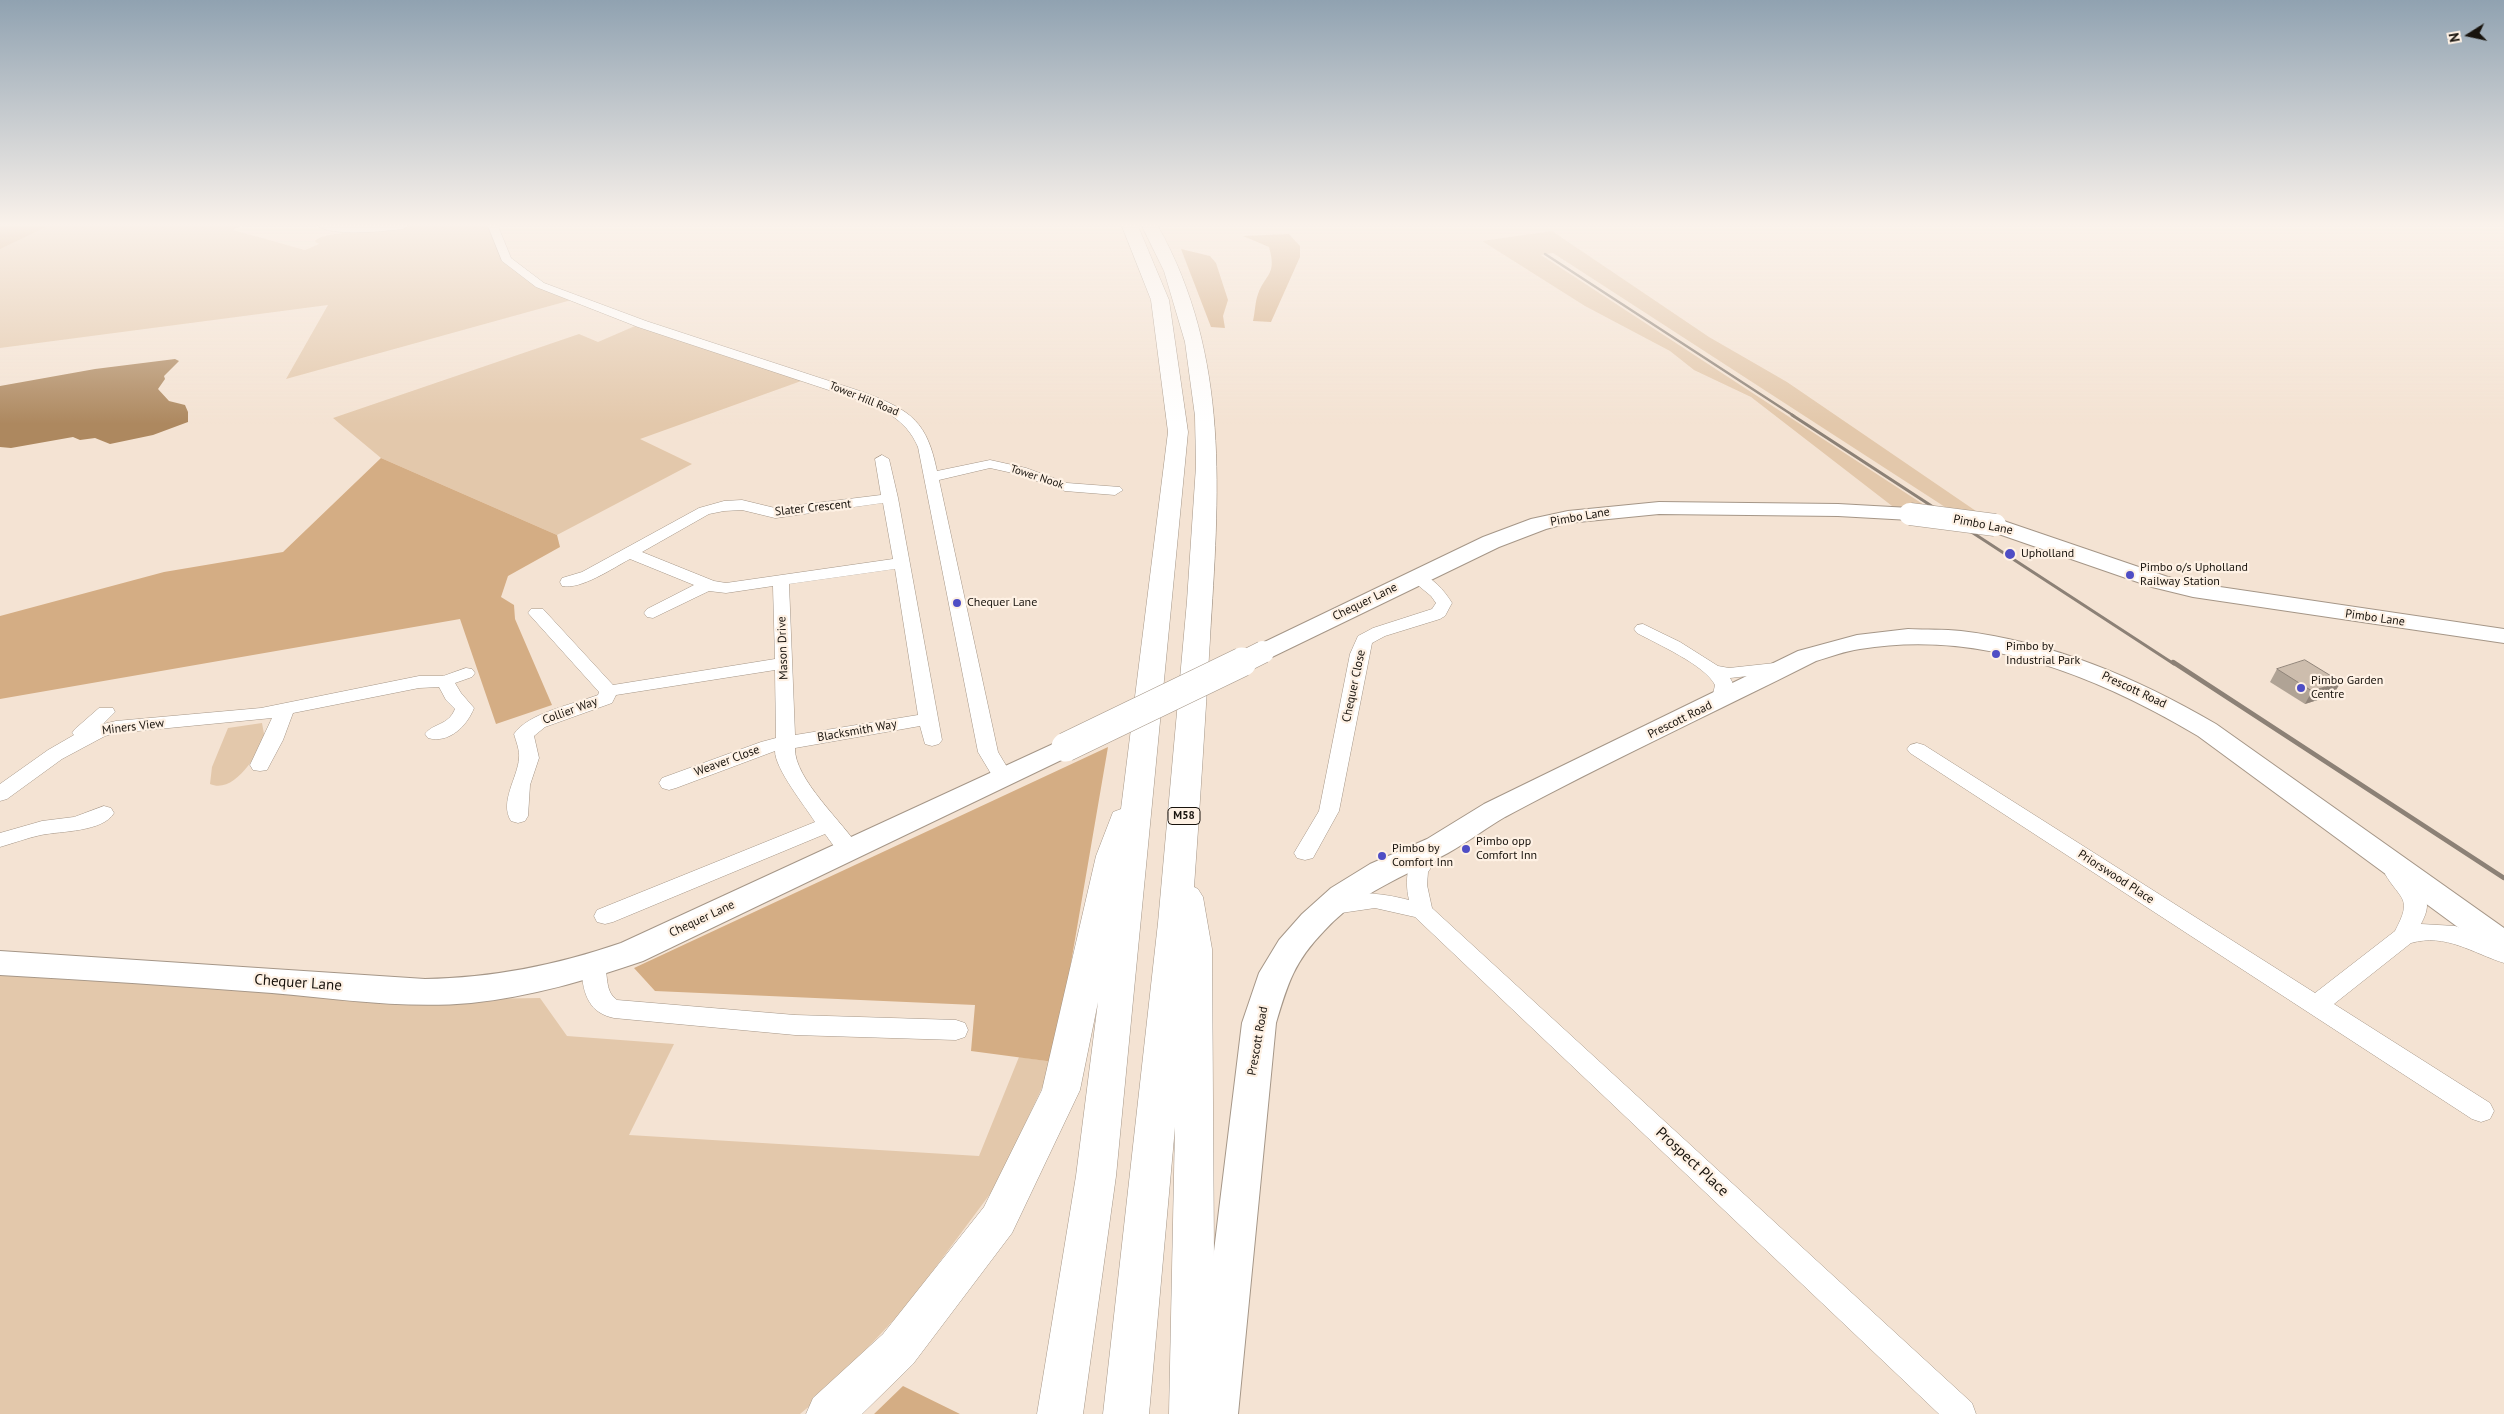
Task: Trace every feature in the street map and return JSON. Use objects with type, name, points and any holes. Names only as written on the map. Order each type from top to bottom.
[{"type":"highway","points":[[1060,1414],[1096,1176],[1178,432],[1160,300],[1157,292]]},
{"type":"highway","name":"M58","points":[[1126,1414],[1150,1193],[1181,856],[1200,605],[1207,475],[1205,415],[1199,368],[1190,322],[1180,292]]},
{"type":"highway","points":[[829,1414],[898,1349],[998,1220],[1057,1098],[1063,1080],[1112,856],[1143,763]]},
{"type":"highway","points":[[1181,856],[1195,949],[1192,1414]]},
{"type":"highway","points":[[1054,1414],[1067,1368]]},
{"type":"street","name":"Tower Hill Road","points":[[558,292],[642,324],[861,396],[902,414],[920,435],[931,477],[988,752],[1003,777]]},
{"type":"street","points":[[882,459],[932,740]]},
{"type":"street","name":"Tower Nook","points":[[931,477],[990,464],[1021,471],[1065,487],[1115,490]]},
{"type":"street","name":"Slater Crescent","points":[[568,582],[588,575],[704,511],[715,508],[742,505],[775,513],[890,498]]},
{"type":"street","name":"Pimbo Lane","points":[[1512,533],[1568,517],[1624,510],[1769,509],[1910,514],[1995,525],[2134,574],[2184,588],[2504,636]]},
{"type":"street","name":"Chequer Lane","points":[[0,963],[96,967],[323,985],[427,990],[469,990],[533,982],[594,966],[632,952],[1066,747],[1416,577],[1512,533]]},
{"type":"street","points":[[629,553],[707,585],[726,588],[781,580],[903,569]]},
{"type":"street","name":"Chequer Close","points":[[1305,853],[1329,811],[1359,654],[1364,640],[1379,632],[1434,615],[1442,608],[1444,603],[1438,593],[1416,577]]},
{"type":"street","name":"Mason Drive","points":[[781,580],[785,757],[790,769],[828,825],[849,849]]},
{"type":"street","points":[[653,613],[707,585]]},
{"type":"street","name":"Collier Way","points":[[537,613],[609,691]]},
{"type":"street","points":[[1643,629],[1713,671],[1724,681],[1725,690],[1721,699]]},
{"type":"street","name":"Prescott Road","points":[[1216,1414],[1259,1023],[1275,974],[1290,949],[1328,908],[1342,896],[1381,872],[1437,846],[1494,812],[1787,666],[1828,648],[1867,640],[1902,637],[1948,638],[1979,642],[2052,658],[2131,687],[2179,712],[2504,946]]},
{"type":"street","name":"Collier Way","points":[[609,691],[784,664]]},
{"type":"street","points":[[1713,671],[1729,674],[1787,666]]},
{"type":"street","name":"Miners View","points":[[0,794],[72,742],[93,732],[116,727],[221,718],[285,709],[419,682],[445,681],[466,673]]},
{"type":"street","points":[[435,734],[452,728],[463,715],[465,708],[453,696],[445,681]]},
{"type":"street","name":"Collier Way","points":[[518,816],[520,785],[528,758],[524,734],[538,723],[605,699],[609,691]]},
{"type":"street","points":[[260,765],[273,740],[285,709]]},
{"type":"street","points":[[72,742],[106,712]]},
{"type":"street","name":"Blacksmith Way","points":[[786,743],[929,719]]},
{"type":"street","name":"Weaver Close","points":[[669,782],[752,751],[786,743]]},
{"type":"street","name":"Priorswood Place","points":[[1918,749],[2481,1111]]},
{"type":"street","points":[[0,840],[42,828],[77,824],[104,813]]},
{"type":"street","points":[[605,916],[828,825]]},
{"type":"street","name":"Prospect Place","points":[[1422,911],[1414,885],[1416,876],[1423,861],[1437,846]]},
{"type":"street","points":[[2374,852],[2401,878],[2415,899],[2416,913],[2403,937]]},
{"type":"street","name":"Prospect Place","points":[[1328,908],[1376,900],[1422,911],[1961,1414]]},
{"type":"street","points":[[2316,1005],[2403,937],[2425,930],[2441,931],[2478,942],[2504,954]]},
{"type":"street","points":[[594,966],[596,990],[602,1002],[614,1009],[795,1024],[956,1030]]},
{"type":"shaded area","points":[[0,292],[560,292],[575,299],[286,379],[328,305],[0,348]]},
{"type":"shaded area","points":[[1198,292],[1225,292],[1228,300],[1223,316],[1225,328],[1211,327]]},
{"type":"shaded area","points":[[1259,292],[1284,292],[1271,322],[1253,321]]},
{"type":"shaded area","points":[[1563,292],[1598,292],[1938,514],[1896,509],[1751,397],[1694,370],[1670,351],[1585,306]]},
{"type":"shaded area","points":[[1613,292],[1642,292],[1709,337],[1787,382],[1992,522],[1962,518]]},
{"type":"shaded area","points":[[635,326],[804,380],[640,439],[692,464],[557,535],[381,458],[333,418],[579,334],[598,342]]},
{"type":"shaded area","points":[[175,359],[179,361],[164,376],[165,379],[158,389],[169,401],[185,405],[188,412],[188,422],[153,435],[110,444],[95,438],[80,440],[73,437],[11,448],[0,447],[0,386],[95,369]]},
{"type":"shaded area","points":[[381,458],[557,535],[560,547],[508,576],[501,597],[514,605],[515,619],[552,705],[496,724],[460,619],[0,699],[0,616],[164,572],[283,552]]},
{"type":"shaded area","points":[[262,723],[264,734],[268,735],[245,770],[228,783],[219,786],[210,784],[212,767],[228,728]]},
{"type":"shaded area","points":[[1108,747],[1054,1062],[971,1051],[975,1005],[655,991],[634,968]]},
{"type":"shaded area","points":[[0,974],[409,1000],[540,998],[567,1036],[674,1044],[629,1135],[979,1156],[1019,1057],[1054,1062],[996,1186],[906,1307],[824,1394],[800,1414],[0,1414]]},
{"type":"shaded area","points":[[903,1386],[960,1414],[874,1414]]},
{"type":"building","points":[[2305,660],[2341,682],[2312,691],[2277,669]]},
{"type":"railway","points":[[1603,292],[1794,416]]},
{"type":"railway","points":[[1792,415],[2174,664]]},
{"type":"railway","points":[[2173,662],[2504,878]]},
{"type":"place","name":"Upholland","points":[[2010,554]]},
{"type":"place","name":"Pimbo o/s Upholland Railway Station","points":[[2130,575]]},
{"type":"place","name":"Chequer Lane","points":[[957,603]]},
{"type":"place","name":"Pimbo by Industrial Park","points":[[1996,654]]},
{"type":"place","name":"Pimbo Garden Centre","points":[[2301,688]]},
{"type":"place","name":"Pimbo opp Comfort Inn","points":[[1466,849]]},
{"type":"place","name":"Pimbo by Comfort Inn","points":[[1382,856]]}]
